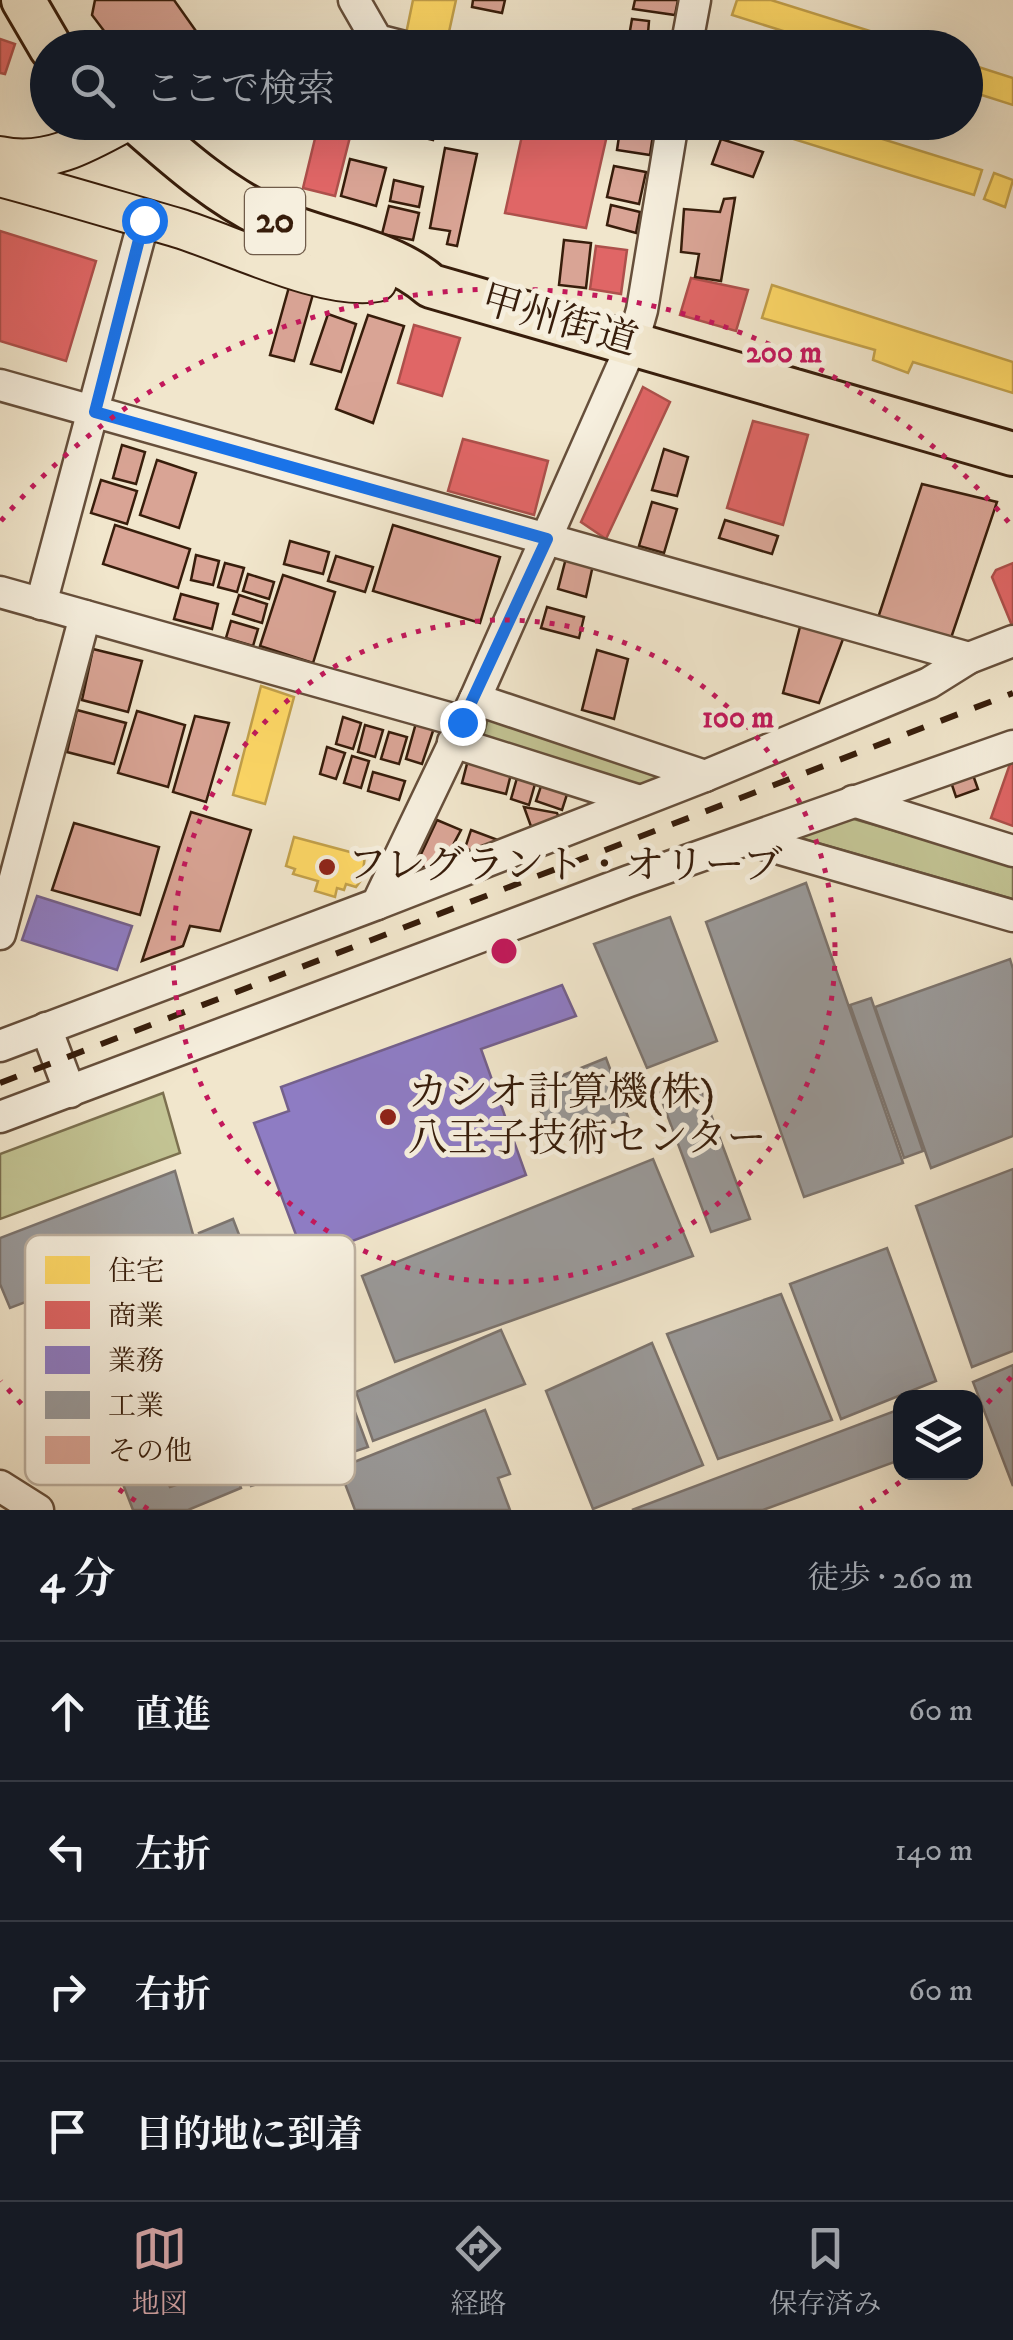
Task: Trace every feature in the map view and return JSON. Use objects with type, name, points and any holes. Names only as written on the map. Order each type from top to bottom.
[{"type":"highway","points":[[23,0],[40,30]]},
{"type":"highway","points":[[50,0],[67,30]]},
{"type":"highway","name":"20","points":[[130,140],[167,184],[219,221],[262,243],[406,291],[431,286]]},
{"type":"highway","name":"甲州街道","points":[[144,140],[270,219],[411,269],[431,286],[1013,454]]},
{"type":"main road","points":[[0,156],[18,160],[46,158],[85,140]]},
{"type":"main road","points":[[0,177],[358,286],[378,282]]},
{"type":"street","points":[[354,0],[371,30]]},
{"type":"street","points":[[689,30],[695,0]]},
{"type":"street","points":[[377,904],[547,539],[633,342],[642,310],[670,140]]},
{"type":"street","points":[[41,604],[144,220]]},
{"type":"street","points":[[0,386],[969,658]]},
{"type":"street","points":[[0,592],[464,721],[705,776]]},
{"type":"street","points":[[0,934],[85,616]]},
{"type":"street","points":[[0,1046],[705,776],[929,682],[969,658],[1013,642]]},
{"type":"street","points":[[464,721],[640,801]]},
{"type":"street","points":[[0,1117],[629,881],[1013,746]]},
{"type":"street","points":[[853,801],[1013,851]]},
{"type":"street","points":[[749,840],[1013,916]]},
{"type":"street","points":[[46,1028],[70,1092]]},
{"type":"street","points":[[0,1486],[38,1510]]},
{"type":"green space","points":[[490,711],[682,773],[634,793],[481,744]]},
{"type":"green space","points":[[847,817],[1013,865],[1013,899],[793,836]]},
{"type":"green space","points":[[163,1093],[180,1153],[0,1219],[0,1154]]},
{"type":"building: 住宅","points":[[413,0],[456,0],[449,30],[407,30]]},
{"type":"building: 住宅","points":[[737,0],[771,0],[867,30],[780,30],[732,15]]},
{"type":"building: 住宅","points":[[983,68],[1013,78],[1013,105],[983,95]]},
{"type":"building: 住宅","points":[[796,140],[886,140],[982,170],[974,195]]},
{"type":"building: 住宅","points":[[994,173],[1013,180],[1005,207],[984,199]]},
{"type":"building: 住宅","points":[[772,285],[1013,362],[1013,393],[913,362],[908,373],[873,360],[875,350],[762,318]]},
{"type":"building: 住宅","points":[[261,686],[294,697],[265,804],[233,795]]},
{"type":"building: 住宅","name":"フレグラント・オリーブ","points":[[294,837],[365,856],[362,879],[356,887],[346,884],[344,890],[337,888],[335,897],[315,891],[318,881],[293,874],[295,869],[286,866]]},
{"type":"building: 商業","points":[[0,39],[15,44],[5,74],[0,73]]},
{"type":"building: 商業","points":[[315,140],[349,140],[335,196],[303,188]]},
{"type":"building: 商業","points":[[521,140],[606,140],[586,228],[505,213]]},
{"type":"building: 商業","points":[[0,231],[96,261],[66,361],[0,341]]},
{"type":"building: 商業","points":[[596,246],[627,250],[621,294],[590,289]]},
{"type":"building: 商業","points":[[691,278],[748,290],[736,331],[680,315]]},
{"type":"building: 商業","points":[[414,325],[460,338],[442,396],[398,383]]},
{"type":"building: 商業","points":[[643,387],[670,402],[606,539],[581,522]]},
{"type":"building: 商業","points":[[753,421],[808,435],[783,525],[727,508]]},
{"type":"building: 商業","points":[[463,439],[548,461],[534,515],[448,491]]},
{"type":"building: 商業","points":[[1013,563],[1013,628],[992,577],[996,570]]},
{"type":"building: 商業","points":[[1013,761],[1013,826],[991,818]]},
{"type":"building: 業務","points":[[37,896],[132,926],[117,970],[22,940]]},
{"type":"building: 業務","name":"カシオ計算機(株) 八王子技術センター","points":[[562,985],[576,1016],[481,1049],[526,1175],[355,1240],[355,1235],[296,1235],[254,1123],[289,1111],[281,1087]]},
{"type":"building: 工業","points":[[806,883],[903,1163],[804,1197],[706,922]]},
{"type":"building: 工業","points":[[670,917],[717,1041],[647,1068],[594,944]]},
{"type":"building: 工業","points":[[1010,959],[1013,1136],[931,1168],[875,1007]]},
{"type":"building: 工業","points":[[871,998],[923,1151],[904,1158],[850,1005]]},
{"type":"building: 工業","points":[[606,1058],[628,1117],[554,1143],[531,1088]]},
{"type":"building: 工業","points":[[698,1080],[750,1219],[711,1232],[659,1093]]},
{"type":"building: 工業","points":[[653,1159],[693,1256],[395,1362],[362,1276]]},
{"type":"building: 工業","points":[[1013,1169],[1013,1351],[972,1367],[916,1206]]},
{"type":"building: 工業","points":[[175,1171],[193,1235],[25,1235],[25,1302],[10,1308],[0,1284],[0,1238]]},
{"type":"building: 工業","points":[[233,1219],[239,1235],[200,1235]]},
{"type":"building: 工業","points":[[887,1248],[936,1381],[914,1390],[893,1390],[893,1398],[841,1419],[790,1284]]},
{"type":"building: 工業","points":[[781,1294],[832,1420],[718,1459],[667,1334]]},
{"type":"building: 工業","points":[[501,1330],[525,1384],[373,1441],[356,1392]]},
{"type":"building: 工業","points":[[652,1343],[703,1465],[593,1509],[546,1391]]},
{"type":"building: 工業","points":[[1013,1365],[1013,1486],[983,1408],[983,1390],[976,1390],[973,1382]]},
{"type":"building: 工業","points":[[485,1410],[510,1474],[498,1478],[510,1510],[355,1510],[345,1485],[355,1485],[355,1462]]},
{"type":"building: 工業","points":[[355,1412],[368,1447],[355,1451]]},
{"type":"building: 工業","points":[[893,1412],[893,1463],[763,1510],[632,1510]]},
{"type":"building: 工業","points":[[123,1485],[241,1488],[188,1510],[133,1510]]},
{"type":"building: その他","points":[[95,0],[174,0],[195,30],[103,30],[92,15]]},
{"type":"building: その他","points":[[473,0],[505,0],[502,13],[472,7]]},
{"type":"building: その他","points":[[635,0],[678,0],[675,15],[633,9]]},
{"type":"building: その他","points":[[632,19],[649,21],[648,30],[630,30]]},
{"type":"building: その他","points":[[618,140],[652,140],[650,155],[617,150]]},
{"type":"building: その他","points":[[721,140],[763,152],[753,177],[712,164]]},
{"type":"building: その他","points":[[445,148],[477,154],[457,246],[447,244],[450,231],[430,228]]},
{"type":"building: その他","points":[[350,159],[386,168],[376,206],[341,196]]},
{"type":"building: その他","points":[[614,166],[646,172],[639,204],[607,197]]},
{"type":"building: その他","points":[[394,180],[423,187],[419,207],[390,201]]},
{"type":"building: その他","points":[[735,198],[721,281],[695,277],[699,254],[681,252],[684,209],[720,212],[724,199]]},
{"type":"building: その他","points":[[611,205],[640,212],[636,233],[607,225]]},
{"type":"building: その他","points":[[389,206],[419,213],[413,240],[382,234]]},
{"type":"building: その他","points":[[564,240],[591,243],[586,288],[559,285]]},
{"type":"building: その他","points":[[289,287],[313,294],[294,361],[270,355]]},
{"type":"building: その他","points":[[328,314],[356,324],[341,372],[311,364]]},
{"type":"building: その他","points":[[368,315],[404,326],[373,423],[336,409]]},
{"type":"building: その他","points":[[122,445],[145,452],[136,484],[113,478]]},
{"type":"building: その他","points":[[664,449],[688,457],[677,496],[652,490]]},
{"type":"building: その他","points":[[157,460],[196,473],[179,528],[140,515]]},
{"type":"building: その他","points":[[101,480],[137,491],[127,524],[91,513]]},
{"type":"building: その他","points":[[922,484],[997,502],[950,641],[877,621]]},
{"type":"building: その他","points":[[652,502],[677,509],[664,553],[639,546]]},
{"type":"building: その他","points":[[725,520],[778,536],[772,554],[719,538]]},
{"type":"building: その他","points":[[115,525],[190,549],[178,588],[103,564]]},
{"type":"building: その他","points":[[393,525],[500,557],[480,623],[373,591]]},
{"type":"building: その他","points":[[290,541],[329,552],[323,574],[284,564]]},
{"type":"building: その他","points":[[196,555],[219,561],[213,585],[191,580]]},
{"type":"building: その他","points":[[336,556],[373,567],[365,592],[328,581]]},
{"type":"building: その他","points":[[566,558],[593,565],[586,597],[558,589]]},
{"type":"building: その他","points":[[225,563],[244,568],[237,592],[218,587]]},
{"type":"building: その他","points":[[248,574],[274,582],[269,599],[243,591]]},
{"type":"building: その他","points":[[283,575],[335,592],[313,663],[260,646]]},
{"type":"building: その他","points":[[181,594],[218,604],[212,629],[174,619]]},
{"type":"building: その他","points":[[239,595],[267,604],[262,623],[233,614]]},
{"type":"building: その他","points":[[547,607],[584,617],[579,638],[541,628]]},
{"type":"building: その他","points":[[802,619],[846,631],[819,703],[783,693]]},
{"type":"building: その他","points":[[231,621],[258,629],[253,646],[226,638]]},
{"type":"building: その他","points":[[93,649],[142,661],[128,712],[82,700]]},
{"type":"building: その他","points":[[597,650],[628,659],[614,719],[582,710]]},
{"type":"building: その他","points":[[77,710],[126,723],[114,764],[67,752]]},
{"type":"building: その他","points":[[137,711],[185,725],[168,787],[118,773]]},
{"type":"building: その他","points":[[195,716],[229,723],[206,802],[173,792]]},
{"type":"building: その他","points":[[343,717],[361,723],[353,749],[336,744]]},
{"type":"building: その他","points":[[416,723],[434,728],[422,764],[406,759]]},
{"type":"building: その他","points":[[365,725],[383,730],[375,757],[358,752]]},
{"type":"building: その他","points":[[389,732],[407,737],[399,764],[381,759]]},
{"type":"building: その他","points":[[327,747],[345,753],[336,779],[320,774]]},
{"type":"building: その他","points":[[352,756],[369,761],[361,788],[344,783]]},
{"type":"building: その他","points":[[468,760],[512,770],[506,794],[462,783]]},
{"type":"building: その他","points":[[519,771],[537,777],[529,805],[511,799]]},
{"type":"building: その他","points":[[373,772],[405,781],[399,800],[368,791]]},
{"type":"building: その他","points":[[973,775],[978,789],[956,797],[951,782]]},
{"type":"building: その他","points":[[544,777],[570,785],[562,810],[536,801]]},
{"type":"building: その他","points":[[524,807],[557,813],[561,822],[533,832]]},
{"type":"building: その他","points":[[191,812],[251,830],[220,931],[190,926],[183,946],[142,961]]},
{"type":"building: その他","points":[[437,820],[461,830],[439,871],[416,865]]},
{"type":"building: その他","points":[[74,823],[159,847],[140,915],[52,890]]},
{"type":"building: その他","points":[[471,830],[506,843],[479,854],[465,848]]},
{"type":"railway","points":[[0,1083],[1013,693]]},
{"type":"place","name":"フレグラント・オリーブ","points":[[327,867]]},
{"type":"place","name":"カシオ計算機(株) 八王子技術センター","points":[[388,1117]]},
{"type":"route","points":[[144,220],[95,412],[547,539],[462,722]]}]
